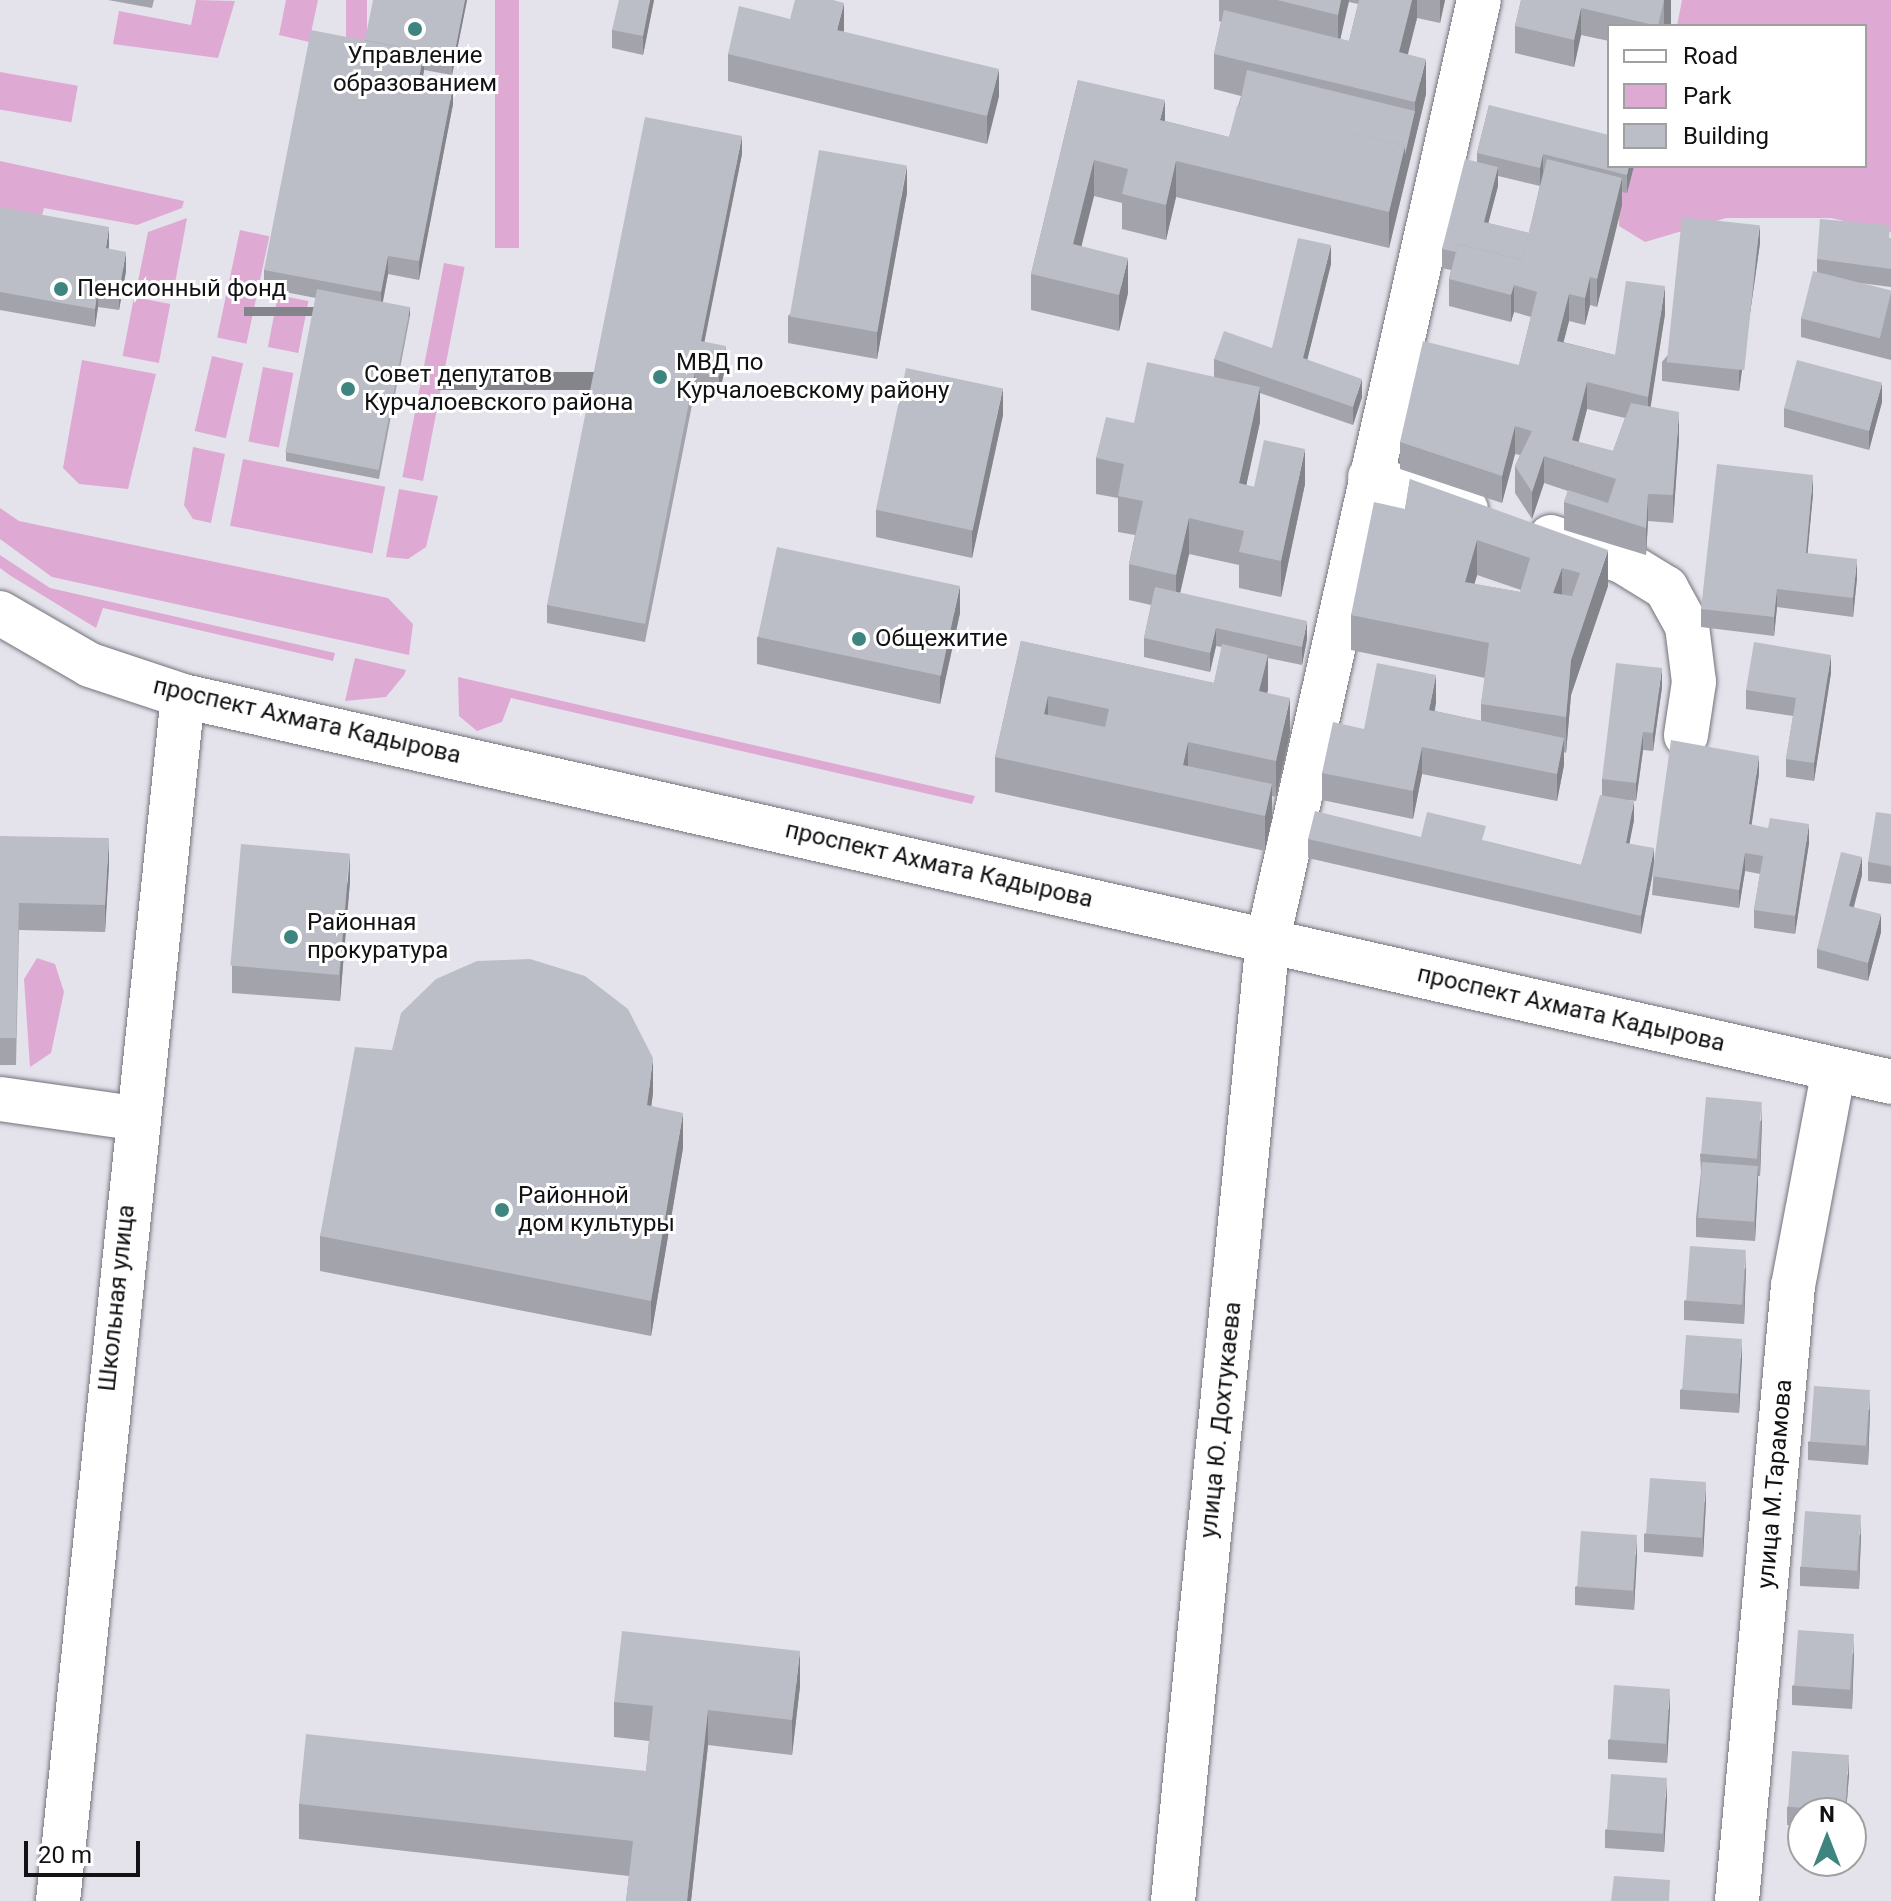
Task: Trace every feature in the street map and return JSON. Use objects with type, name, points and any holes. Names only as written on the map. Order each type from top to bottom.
[{"type":"street","name":"улица Ю. Дохтукаева","points":[[1173,1901],[1268,939],[1479,0]]},
{"type":"street","points":[[1370,477],[1622,561],[1666,588],[1687,626],[1690,654],[1686,735]]},
{"type":"street","name":"проспект Ахмата Кадырова","points":[[0,613],[90,665],[183,696],[1891,1082]]},
{"type":"street","name":"Школьная улица","points":[[58,1901],[134,1118],[183,696]]},
{"type":"street","name":"улица М.Тарамова","points":[[1737,1901],[1793,1286],[1834,1070]]},
{"type":"street","points":[[0,1099],[134,1118]]},
{"type":"green space","points":[[196,0],[235,1],[218,58],[113,44],[119,11],[191,25]]},
{"type":"green space","points":[[286,0],[318,0],[309,42],[279,35]]},
{"type":"green space","points":[[346,0],[367,0],[367,48],[346,48]]},
{"type":"green space","points":[[495,0],[519,0],[519,248],[495,248]]},
{"type":"green space","points":[[1682,0],[1891,0],[1891,232],[1831,218],[1726,218],[1645,242],[1619,226],[1620,168],[1867,168],[1867,24],[1677,24]]},
{"type":"green space","points":[[0,72],[78,86],[71,122],[0,110]]},
{"type":"green space","points":[[0,161],[184,201],[182,208],[137,225],[44,208],[40,223],[0,216]]},
{"type":"green space","points":[[187,218],[173,294],[137,286],[148,232]]},
{"type":"green space","points":[[240,230],[269,236],[246,344],[217,338]]},
{"type":"green space","points":[[444,263],[465,267],[423,481],[402,477]]},
{"type":"green space","points":[[278,295],[308,301],[298,353],[268,347]]},
{"type":"green space","points":[[134,297],[170,304],[159,363],[123,356]]},
{"type":"green space","points":[[212,356],[243,363],[226,438],[195,431]]},
{"type":"green space","points":[[82,360],[156,374],[128,489],[79,484],[63,468]]},
{"type":"green space","points":[[263,367],[293,373],[279,448],[248,442]]},
{"type":"green space","points":[[193,447],[225,454],[211,523],[193,519],[184,505]]},
{"type":"green space","points":[[243,459],[385,487],[372,553],[230,526]]},
{"type":"green space","points":[[399,489],[438,496],[426,547],[408,559],[386,557]]},
{"type":"green space","points":[[0,508],[19,521],[388,598],[413,624],[409,655],[52,577],[0,539]]},
{"type":"green space","points":[[0,555],[50,588],[335,653],[333,661],[103,608],[96,628],[0,568]]},
{"type":"green space","points":[[355,658],[406,670],[386,697],[345,701]]},
{"type":"green space","points":[[458,677],[975,796],[972,804],[511,698],[502,722],[477,731],[459,716]]},
{"type":"green space","points":[[37,958],[55,964],[64,992],[51,1053],[30,1067],[24,979]]},
{"type":"building","name":"Управление образованием","points":[[373,0],[465,0],[452,66],[424,60],[424,52],[365,40]]},
{"type":"building","points":[[619,0],[650,0],[643,36],[612,30]]},
{"type":"building","points":[[795,0],[844,3],[837,30],[999,69],[987,116],[728,54],[739,6],[790,19]]},
{"type":"building","points":[[1277,0],[1341,0],[1338,15]]},
{"type":"building","points":[[1359,0],[1412,0],[1399,52],[1426,59],[1415,102],[1214,54],[1224,10],[1349,41]]},
{"type":"building","points":[[1521,0],[1664,0],[1658,24],[1581,8],[1574,40],[1515,26]]},
{"type":"building","points":[[311,30],[424,52],[419,78],[453,86],[419,261],[388,256],[381,292],[264,270]]},
{"type":"building","points":[[1247,70],[1415,111],[1405,155],[1405,146],[1239,107]]},
{"type":"building","points":[[1078,80],[1165,100],[1160,120],[1229,137],[1237,106],[1405,146],[1389,212],[1176,161],[1166,205],[1122,194],[1128,169],[1094,160],[1073,244],[1128,258],[1119,295],[1031,274]]},
{"type":"building","points":[[1489,105],[1607,134],[1607,168],[1629,168],[1627,175],[1543,154],[1540,168],[1477,153]]},
{"type":"building","name":"МВД по Курчалоевскому району","points":[[645,117],[742,136],[701,341],[726,346],[719,376],[695,372],[645,624],[547,605]]},
{"type":"building","points":[[819,150],[907,165],[877,332],[790,316]]},
{"type":"building","points":[[1465,159],[1498,167],[1484,222],[1529,233],[1522,260],[1458,244],[1456,252],[1442,249]]},
{"type":"building","points":[[1547,159],[1622,178],[1597,279],[1590,277],[1585,298],[1569,294],[1557,341],[1615,355],[1626,281],[1665,286],[1648,397],[1587,382],[1572,440],[1613,451],[1631,403],[1679,412],[1673,495],[1648,494],[1646,528],[1564,502],[1568,490],[1608,503],[1616,479],[1544,456],[1532,492],[1515,466],[1532,431],[1515,426],[1502,476],[1400,442],[1423,341],[1519,365],[1537,292],[1514,285],[1511,295],[1449,279],[1458,244],[1522,260]]},
{"type":"building","name":"Пенсионный фонд","points":[[0,207],[109,227],[106,248],[126,252],[119,292],[98,288],[95,309],[0,292]]},
{"type":"building","points":[[1682,217],[1760,225],[1744,370],[1667,362]]},
{"type":"building","points":[[1820,219],[1890,225],[1891,269],[1817,259]]},
{"type":"building","points":[[1298,238],[1331,245],[1303,358],[1362,379],[1353,407],[1214,359],[1224,331],[1272,348]]},
{"type":"building","points":[[1813,271],[1891,290],[1880,338],[1801,319]]},
{"type":"building","name":"Совет депутатов Курчалоевского района","points":[[317,289],[410,307],[379,470],[285,452]]},
{"type":"building","points":[[1797,360],[1882,383],[1869,431],[1784,408]]},
{"type":"building","points":[[1147,362],[1260,387],[1239,483],[1254,487],[1264,440],[1305,449],[1281,561],[1239,552],[1244,531],[1189,518],[1176,575],[1129,564],[1143,501],[1118,496],[1124,464],[1096,458],[1106,417],[1134,423]]},
{"type":"building","name":"Общежитие","points":[[906,368],[1003,389],[973,530],[876,510]]},
{"type":"building","points":[[1717,464],[1813,475],[1806,553],[1857,559],[1853,598],[1777,589],[1774,617],[1701,609]]},
{"type":"building","points":[[1410,479],[1608,550],[1571,660],[1566,717],[1481,704],[1489,643],[1351,615],[1374,502],[1405,509]],"holes":[[[1477,540],[1530,558],[1520,592],[1465,582]],[[1562,568],[1580,573],[1572,596],[1553,593]]]},
{"type":"building","name":"Общежитие","points":[[777,547],[960,586],[941,676],[758,637]]},
{"type":"building","points":[[1155,587],[1307,621],[1302,647],[1216,628],[1210,653],[1144,638]]},
{"type":"building","points":[[1021,641],[1214,683],[1222,644],[1268,655],[1259,691],[1290,698],[1276,761],[1188,742],[1183,765],[1272,784],[1265,816],[995,757]],"holes":[[[1048,696],[1109,709],[1105,727],[1044,714]]]},
{"type":"building","points":[[1754,642],[1831,655],[1814,763],[1786,759],[1796,698],[1746,690]]},
{"type":"building","points":[[1377,663],[1436,675],[1429,710],[1564,738],[1557,774],[1422,747],[1413,791],[1322,773],[1333,722],[1364,729]]},
{"type":"building","points":[[1616,663],[1662,668],[1653,733],[1643,732],[1636,783],[1602,779]]},
{"type":"building","points":[[1671,740],[1759,756],[1749,824],[1768,828],[1770,818],[1809,824],[1795,916],[1754,910],[1763,856],[1745,853],[1739,890],[1652,876]]},
{"type":"building","points":[[1600,795],[1634,801],[1626,843],[1654,848],[1641,916],[1308,839],[1315,811],[1421,837],[1427,812],[1486,826],[1482,840],[1581,865]]},
{"type":"building","points":[[1876,812],[1891,814],[1891,866],[1868,862]]},
{"type":"building","points":[[0,836],[109,838],[105,905],[19,903],[16,1038],[0,1038]]},
{"type":"building","name":"Районная прокуратура","points":[[241,844],[350,853],[339,975],[230,966]]},
{"type":"building","points":[[1841,852],[1862,857],[1849,906],[1881,914],[1868,963],[1817,949]]},
{"type":"building","name":"Районной дом культуры","points":[[530,959],[585,976],[628,1009],[653,1058],[647,1105],[683,1113],[651,1301],[320,1236],[355,1047],[392,1050],[401,1013],[436,979],[477,961]]},
{"type":"building","points":[[1706,1097],[1762,1102],[1757,1159],[1701,1154]]},
{"type":"building","points":[[1702,1162],[1758,1166],[1754,1222],[1698,1218]]},
{"type":"building","points":[[1690,1246],[1746,1250],[1742,1305],[1686,1301]]},
{"type":"building","points":[[1686,1335],[1742,1339],[1738,1394],[1682,1390]]},
{"type":"building","points":[[1814,1386],[1870,1390],[1866,1446],[1810,1442]]},
{"type":"building","points":[[1650,1478],[1706,1482],[1702,1538],[1646,1534]]},
{"type":"building","points":[[1805,1511],[1861,1515],[1857,1571],[1801,1567]]},
{"type":"building","points":[[1581,1531],[1637,1535],[1633,1591],[1577,1587]]},
{"type":"building","points":[[1798,1630],[1854,1634],[1850,1690],[1794,1686]]},
{"type":"building","points":[[622,1631],[800,1651],[792,1720],[708,1710],[687,1901],[626,1901],[633,1841],[299,1804],[306,1734],[646,1771],[653,1706],[614,1702]]},
{"type":"building","points":[[1614,1685],[1670,1689],[1666,1744],[1610,1740]]},
{"type":"building","points":[[1792,1751],[1849,1755],[1846,1797],[1789,1797]]},
{"type":"building","points":[[1611,1774],[1667,1778],[1663,1834],[1607,1830]]},
{"type":"building","points":[[1614,1876],[1670,1880],[1669,1901],[1611,1901]]},
{"type":"place","name":"Управление образованием","points":[[415,29]]},
{"type":"place","name":"Пенсионный фонд","points":[[61,289]]},
{"type":"place","name":"МВД по Курчалоевскому району","points":[[660,377]]},
{"type":"place","name":"Совет депутатов Курчалоевского района","points":[[348,389]]},
{"type":"place","name":"Общежитие","points":[[859,639]]},
{"type":"place","name":"Районная прокуратура","points":[[291,937]]},
{"type":"place","name":"Районной дом культуры","points":[[502,1210]]}]
